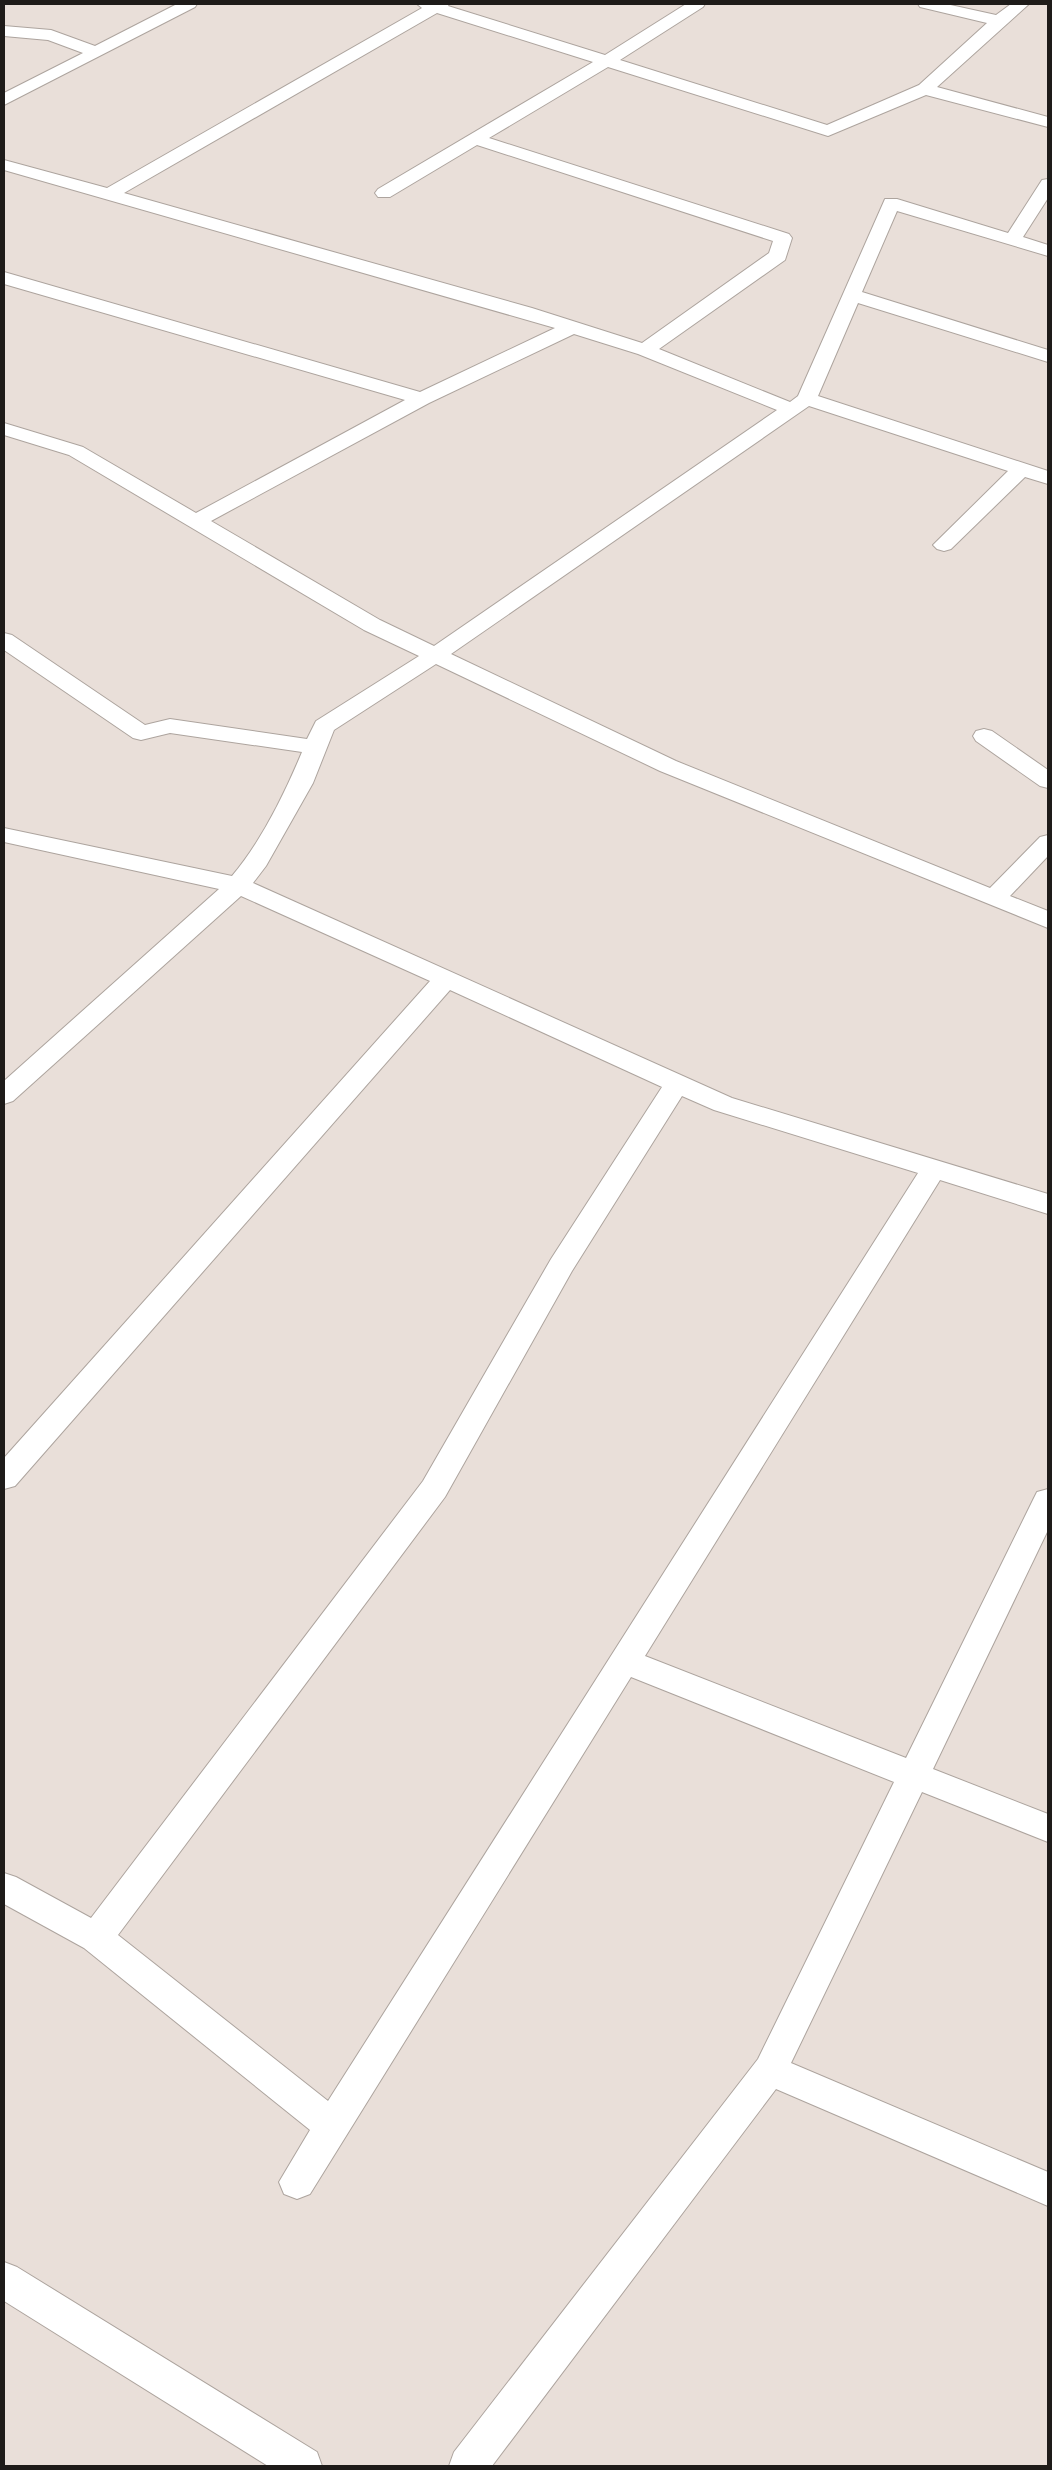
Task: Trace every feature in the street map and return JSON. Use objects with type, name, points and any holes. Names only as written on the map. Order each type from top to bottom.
[{"type":"street","points":[[4,100],[189,4]]},
{"type":"street","points":[[384,193],[607,61],[697,4]]},
{"type":"street","points":[[926,4],[999,21]]},
{"type":"street","points":[[108,194],[434,5],[828,131],[924,89],[999,21],[1021,4]]},
{"type":"street","points":[[4,31],[51,35],[96,52]]},
{"type":"street","points":[[924,89],[1048,122]]},
{"type":"street","points":[[475,139],[783,238],[778,256],[645,350]]},
{"type":"street","points":[[4,165],[572,327],[645,350],[800,404],[1048,478]]},
{"type":"street","points":[[1012,240],[1048,184]]},
{"type":"street","points":[[4,1095],[238,885],[254,866],[301,783],[324,726],[435,655],[800,404],[851,295],[891,203],[1048,251]]},
{"type":"street","points":[[4,278],[422,399]]},
{"type":"street","points":[[851,295],[1048,356]]},
{"type":"street","points":[[196,521],[422,399],[572,327]]},
{"type":"street","points":[[4,429],[76,451],[372,625],[668,766],[1048,920]]},
{"type":"street","points":[[944,544],[1022,469]]},
{"type":"street","points":[[4,640],[142,733],[170,726],[315,747]]},
{"type":"street","points":[[984,736],[1048,780]]},
{"type":"street","points":[[4,835],[238,885],[723,1104],[1048,1204]]},
{"type":"street","points":[[994,898],[1048,842]]},
{"type":"street","points":[[4,1478],[446,979]]},
{"type":"street","points":[[96,1938],[434,1489],[561,1266],[677,1083]]},
{"type":"street","points":[[296,2182],[934,1169]]},
{"type":"street","points":[[468,2466],[770,2070],[1048,1500]]},
{"type":"street","points":[[624,1661],[1048,1828]]},
{"type":"street","points":[[4,1887],[96,1938],[332,2126]]},
{"type":"street","points":[[770,2070],[1048,2189]]},
{"type":"street","points":[[4,2280],[303,2466]]}]
